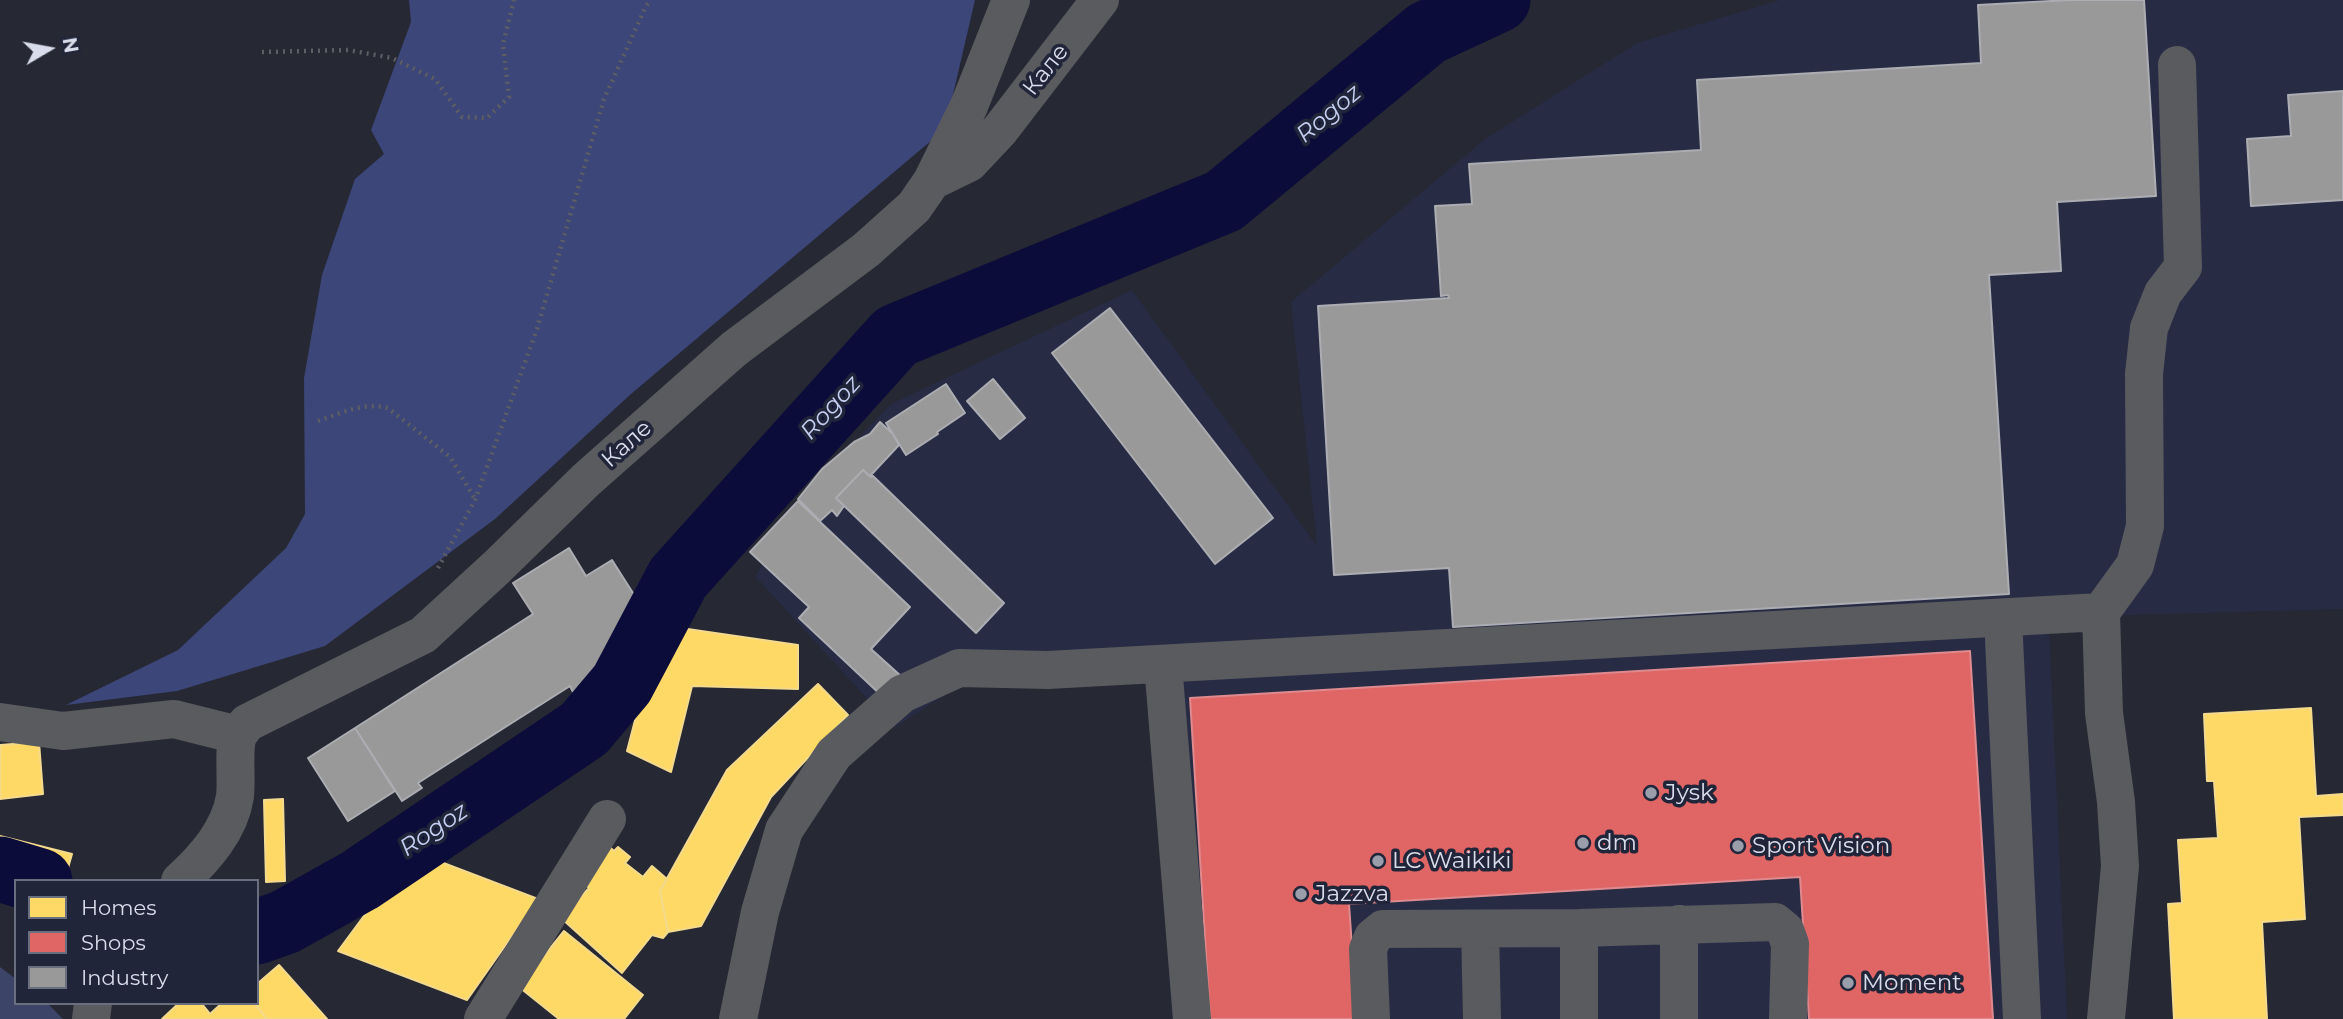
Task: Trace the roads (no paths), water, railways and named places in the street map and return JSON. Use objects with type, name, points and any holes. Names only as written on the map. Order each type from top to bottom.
[{"type":"street","points":[[932,181],[969,106],[1011,0]]},
{"type":"street","name":"Кале","points":[[238,735],[247,723],[423,635],[586,480],[734,349],[876,241],[914,207],[932,181],[969,163],[1000,130],[1100,0]]},
{"type":"street","points":[[2106,1019],[2120,866],[2116,802],[2104,713],[2101,612],[2135,565],[2145,526],[2144,374],[2149,328],[2163,293],[2183,267],[2177,65]]},
{"type":"street","points":[[738,1019],[760,912],[784,830],[834,754],[902,694],[959,668],[1048,670],[2101,612]]},
{"type":"street","points":[[2003,618],[2022,1019]]},
{"type":"street","points":[[1163,664],[1192,1019]]},
{"type":"street","points":[[0,722],[63,731],[174,719],[238,735],[235,748],[234,798],[225,826],[202,861],[182,879]]},
{"type":"street","points":[[483,1019],[607,819]]},
{"type":"street","points":[[1371,1019],[1368,949],[1373,937],[1383,929],[1579,929],[1775,922],[1785,930],[1790,944],[1788,1019]]},
{"type":"street","points":[[1679,924],[1679,1019]]},
{"type":"street","points":[[1480,929],[1482,1019]]},
{"type":"street","points":[[1579,929],[1579,1019]]},
{"type":"waterway","name":"Rogoz","points":[[259,931],[285,922],[360,880],[584,729],[622,684],[678,578],[896,336],[1224,201],[1427,33],[1498,0]]},
{"type":"waterway","name":"Rogoz","points":[[0,869],[33,879]]},
{"type":"place","name":"Jysk","points":[[1651,793]]},
{"type":"place","name":"dm","points":[[1583,843]]},
{"type":"place","name":"Sport Vision","points":[[1738,846]]},
{"type":"place","name":"LC Waikiki","points":[[1378,861]]},
{"type":"place","name":"Jazzva","points":[[1301,894]]},
{"type":"place","name":"Moment","points":[[1848,983]]}]
